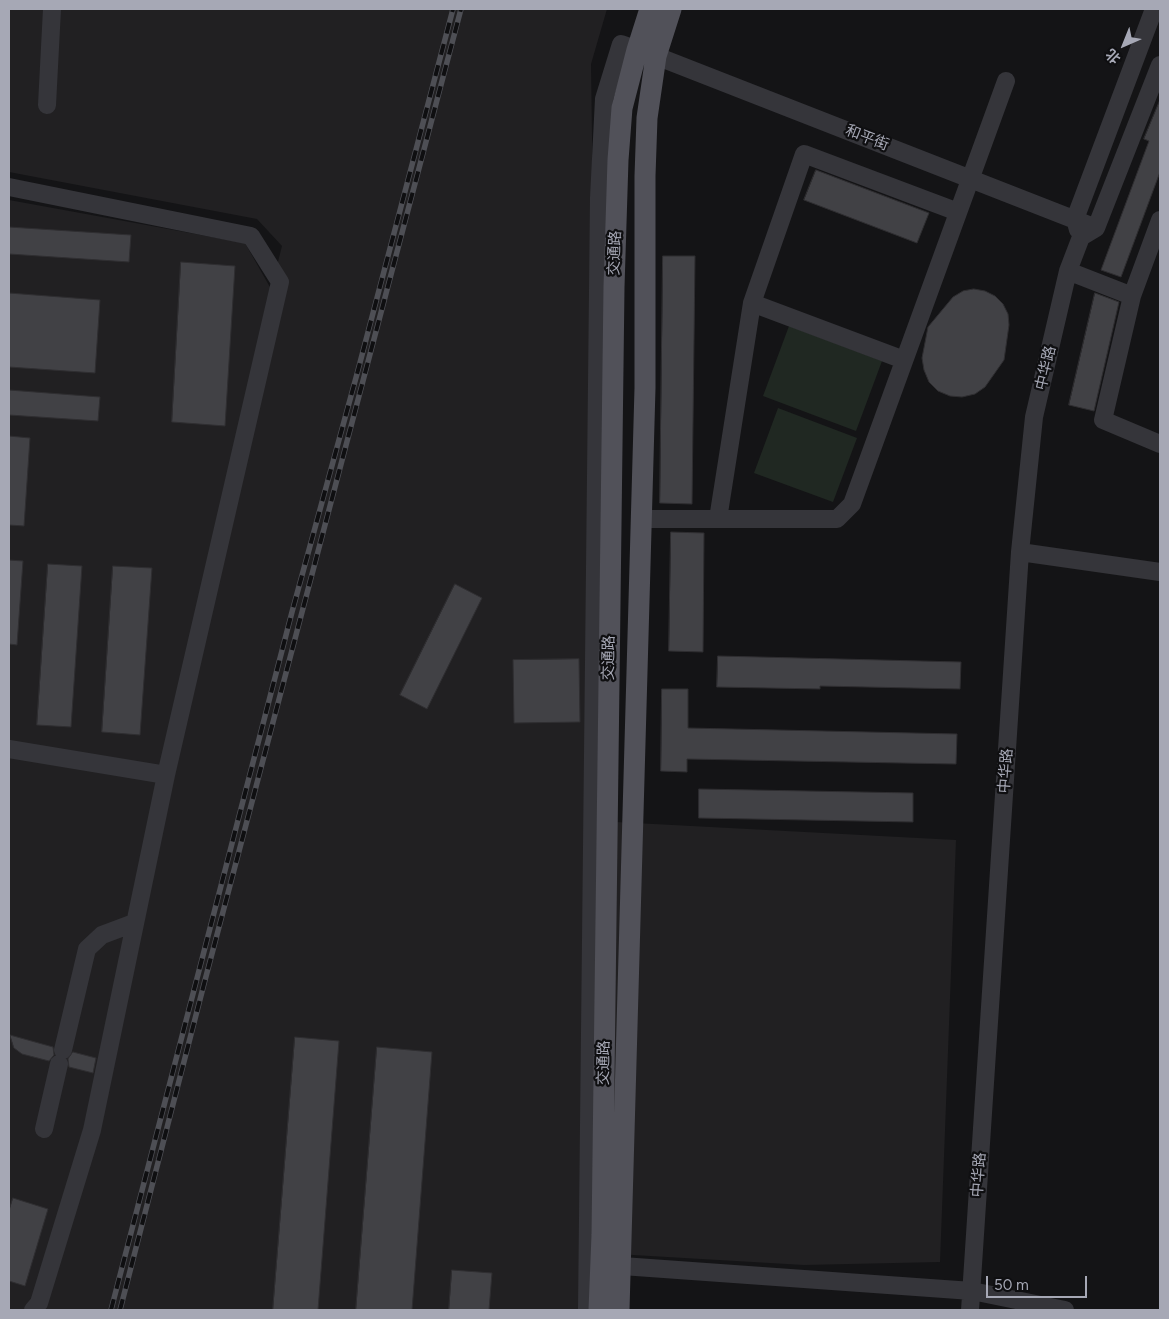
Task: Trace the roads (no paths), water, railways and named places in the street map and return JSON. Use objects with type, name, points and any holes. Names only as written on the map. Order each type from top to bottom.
[{"type":"main road","name":"交通路","points":[[619,1310],[611,1265],[614,287],[618,160],[622,108],[650,9]]},
{"type":"main road","name":"交通路","points":[[599,1310],[611,1265],[641,519],[644,388],[644,176],[647,118],[638,50],[671,9]]},
{"type":"street","points":[[47,105],[52,9]]},
{"type":"street","points":[[1154,9],[1075,219],[1081,237],[1096,228],[1160,65]]},
{"type":"street","points":[[586,1310],[599,198],[604,99],[638,50]]},
{"type":"street","name":"和平街","points":[[638,50],[1096,228]]},
{"type":"street","points":[[641,519],[837,519],[852,504],[1006,81]]},
{"type":"street","points":[[718,519],[752,304],[804,154],[958,212]]},
{"type":"street","points":[[9,187],[251,236],[280,282],[166,775],[92,1130],[36,1307]]},
{"type":"street","points":[[1160,220],[1132,296],[1103,420],[1160,444]]},
{"type":"street","name":"中华路","points":[[970,1310],[1020,552],[1034,416],[1068,271],[1081,237]]},
{"type":"street","points":[[1068,271],[1132,296]]},
{"type":"street","points":[[752,304],[904,360]]},
{"type":"street","points":[[1020,552],[1160,572]]},
{"type":"street","points":[[9,749],[166,775]]},
{"type":"street","points":[[44,1129],[87,949],[102,935],[134,923]]},
{"type":"street","points":[[611,1265],[972,1292],[1064,1310]]},
{"type":"railway","points":[[111,1310],[292,612],[453,9]]},
{"type":"railway","points":[[120,1310],[461,9]]}]
